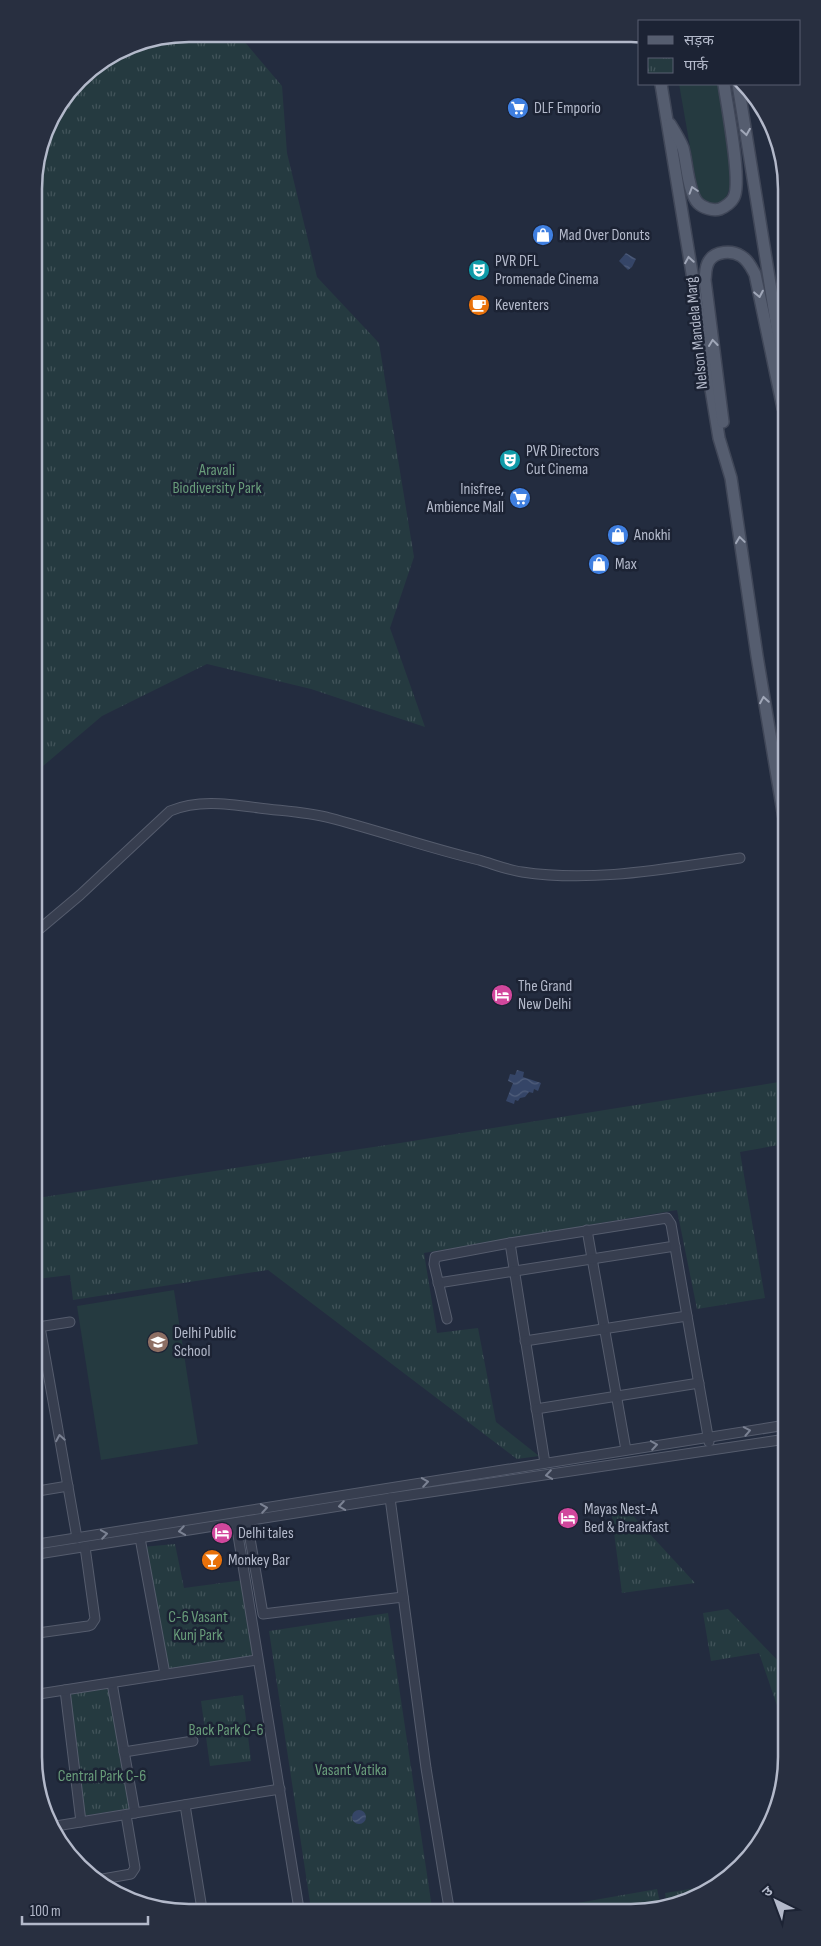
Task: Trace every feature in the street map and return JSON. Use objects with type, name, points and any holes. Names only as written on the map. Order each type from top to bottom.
[{"type":"main road","name":"Nelson Mandela Marg","points":[[661,85],[719,438],[731,478]]},
{"type":"main road","points":[[666,117],[682,147],[693,192],[698,203],[711,210],[720,209],[734,198],[737,184],[736,164],[724,85]]},
{"type":"main road","points":[[739,90],[778,333]]},
{"type":"main road","name":"Nelson Mandela Marg","points":[[778,384],[755,274],[746,259],[739,254],[729,252],[716,254],[710,259],[706,269],[705,280],[731,478],[757,656],[778,782]]},
{"type":"street","points":[[43,927],[80,895],[170,811],[183,805],[202,803],[238,805],[328,818],[521,872],[580,876],[619,874],[740,858]]},
{"type":"street","points":[[447,1319],[433,1261],[435,1257],[667,1218],[671,1224],[710,1450]]},
{"type":"street","points":[[587,1230],[626,1450]]},
{"type":"street","points":[[510,1243],[545,1463]]},
{"type":"street","points":[[438,1283],[675,1246]]},
{"type":"street","points":[[525,1341],[687,1316]]},
{"type":"street","points":[[42,1326],[70,1322]]},
{"type":"street","points":[[42,1345],[77,1538]]},
{"type":"street","points":[[536,1410],[699,1383]]},
{"type":"street","points":[[42,1543],[778,1426]]},
{"type":"street","points":[[42,1553],[390,1498],[778,1440]]},
{"type":"street","points":[[592,1455],[597,1468]]},
{"type":"street","points":[[42,1490],[68,1486]]},
{"type":"street","points":[[390,1498],[426,1768],[447,1904]]},
{"type":"street","points":[[247,1521],[263,1614],[403,1597]]},
{"type":"street","points":[[236,1523],[257,1660],[299,1904]]},
{"type":"street","points":[[140,1538],[165,1674]]},
{"type":"street","points":[[42,1632],[88,1626],[94,1622],[85,1547]]},
{"type":"street","points":[[42,1694],[257,1660]]},
{"type":"street","points":[[107,1878],[131,1874],[134,1871],[131,1814],[124,1752],[112,1683]]},
{"type":"street","points":[[65,1690],[81,1822]]},
{"type":"street","points":[[124,1752],[193,1741]]},
{"type":"street","points":[[60,1825],[280,1789]]},
{"type":"street","points":[[185,1805],[201,1904]]},
{"type":"green space","name":"Aravali Biodiversity Park","points":[[245,42],[282,86],[287,153],[317,277],[379,343],[414,557],[390,628],[425,727],[311,689],[207,664],[102,716],[43,766],[44,170],[54,133],[62,116],[73,100],[93,79],[116,62],[142,50],[170,44]]},
{"type":"green space","points":[[679,85],[719,85],[731,178],[730,186],[725,198],[716,204],[705,200],[698,193]]},
{"type":"green space","points":[[778,1082],[778,1145],[740,1152],[765,1298],[697,1309],[677,1210],[424,1253],[437,1333],[478,1328],[496,1422],[539,1456],[517,1459],[268,1270],[73,1300],[70,1275],[42,1278],[42,1197],[400,1143]]},
{"type":"green space","points":[[174,1290],[198,1444],[101,1460],[77,1306]]},
{"type":"green space","points":[[625,1507],[695,1583],[622,1593],[611,1510]]},
{"type":"green space","name":"C-6 Vasant Kunj Park","points":[[175,1544],[184,1588],[244,1580],[256,1657],[165,1674],[142,1547]]},
{"type":"green space","points":[[728,1609],[778,1661],[778,1709],[759,1653],[711,1661],[703,1613]]},
{"type":"green space","name":"Vasant Vatika","points":[[388,1613],[431,1904],[310,1904],[269,1631]]},
{"type":"green space","name":"Central Park C-6","points":[[112,1683],[133,1808],[82,1816],[65,1690]]},
{"type":"green space","name":"Back Park C-6","points":[[243,1695],[251,1761],[210,1766],[201,1701]]},
{"type":"green space","points":[[696,1888],[666,1899],[665,1893]]},
{"type":"green space","points":[[657,1889],[659,1900],[631,1904],[572,1904]]},
{"type":"water","points":[[626,253],[636,259],[628,270],[619,261]]},
{"type":"water","points":[[517,1070],[524,1072],[523,1077],[541,1083],[538,1091],[534,1089],[533,1093],[529,1092],[518,1101],[515,1100],[514,1104],[506,1101],[513,1083],[508,1081],[510,1074],[515,1075]]},
{"type":"water","points":[[356,1810],[362,1810],[366,1817],[362,1824],[356,1824],[352,1820],[352,1814]]},
{"type":"place","name":"DLF Emporio","points":[[518,108]]},
{"type":"place","name":"Mad Over Donuts","points":[[543,235]]},
{"type":"place","name":"PVR DFL Promenade Cinema","points":[[479,270]]},
{"type":"place","name":"Keventers","points":[[479,305]]},
{"type":"place","name":"PVR Directors Cut Cinema","points":[[510,460]]},
{"type":"place","name":"Inisfree, Ambience Mall","points":[[520,498]]},
{"type":"place","name":"Anokhi","points":[[618,535]]},
{"type":"place","name":"Max","points":[[599,564]]},
{"type":"place","name":"The Grand New Delhi","points":[[502,995]]},
{"type":"place","name":"Delhi Public School","points":[[158,1342]]},
{"type":"place","name":"Mayas Nest-A Bed & Breakfast","points":[[568,1518]]},
{"type":"place","name":"Delhi tales","points":[[222,1533]]},
{"type":"place","name":"Monkey Bar","points":[[212,1560]]}]
